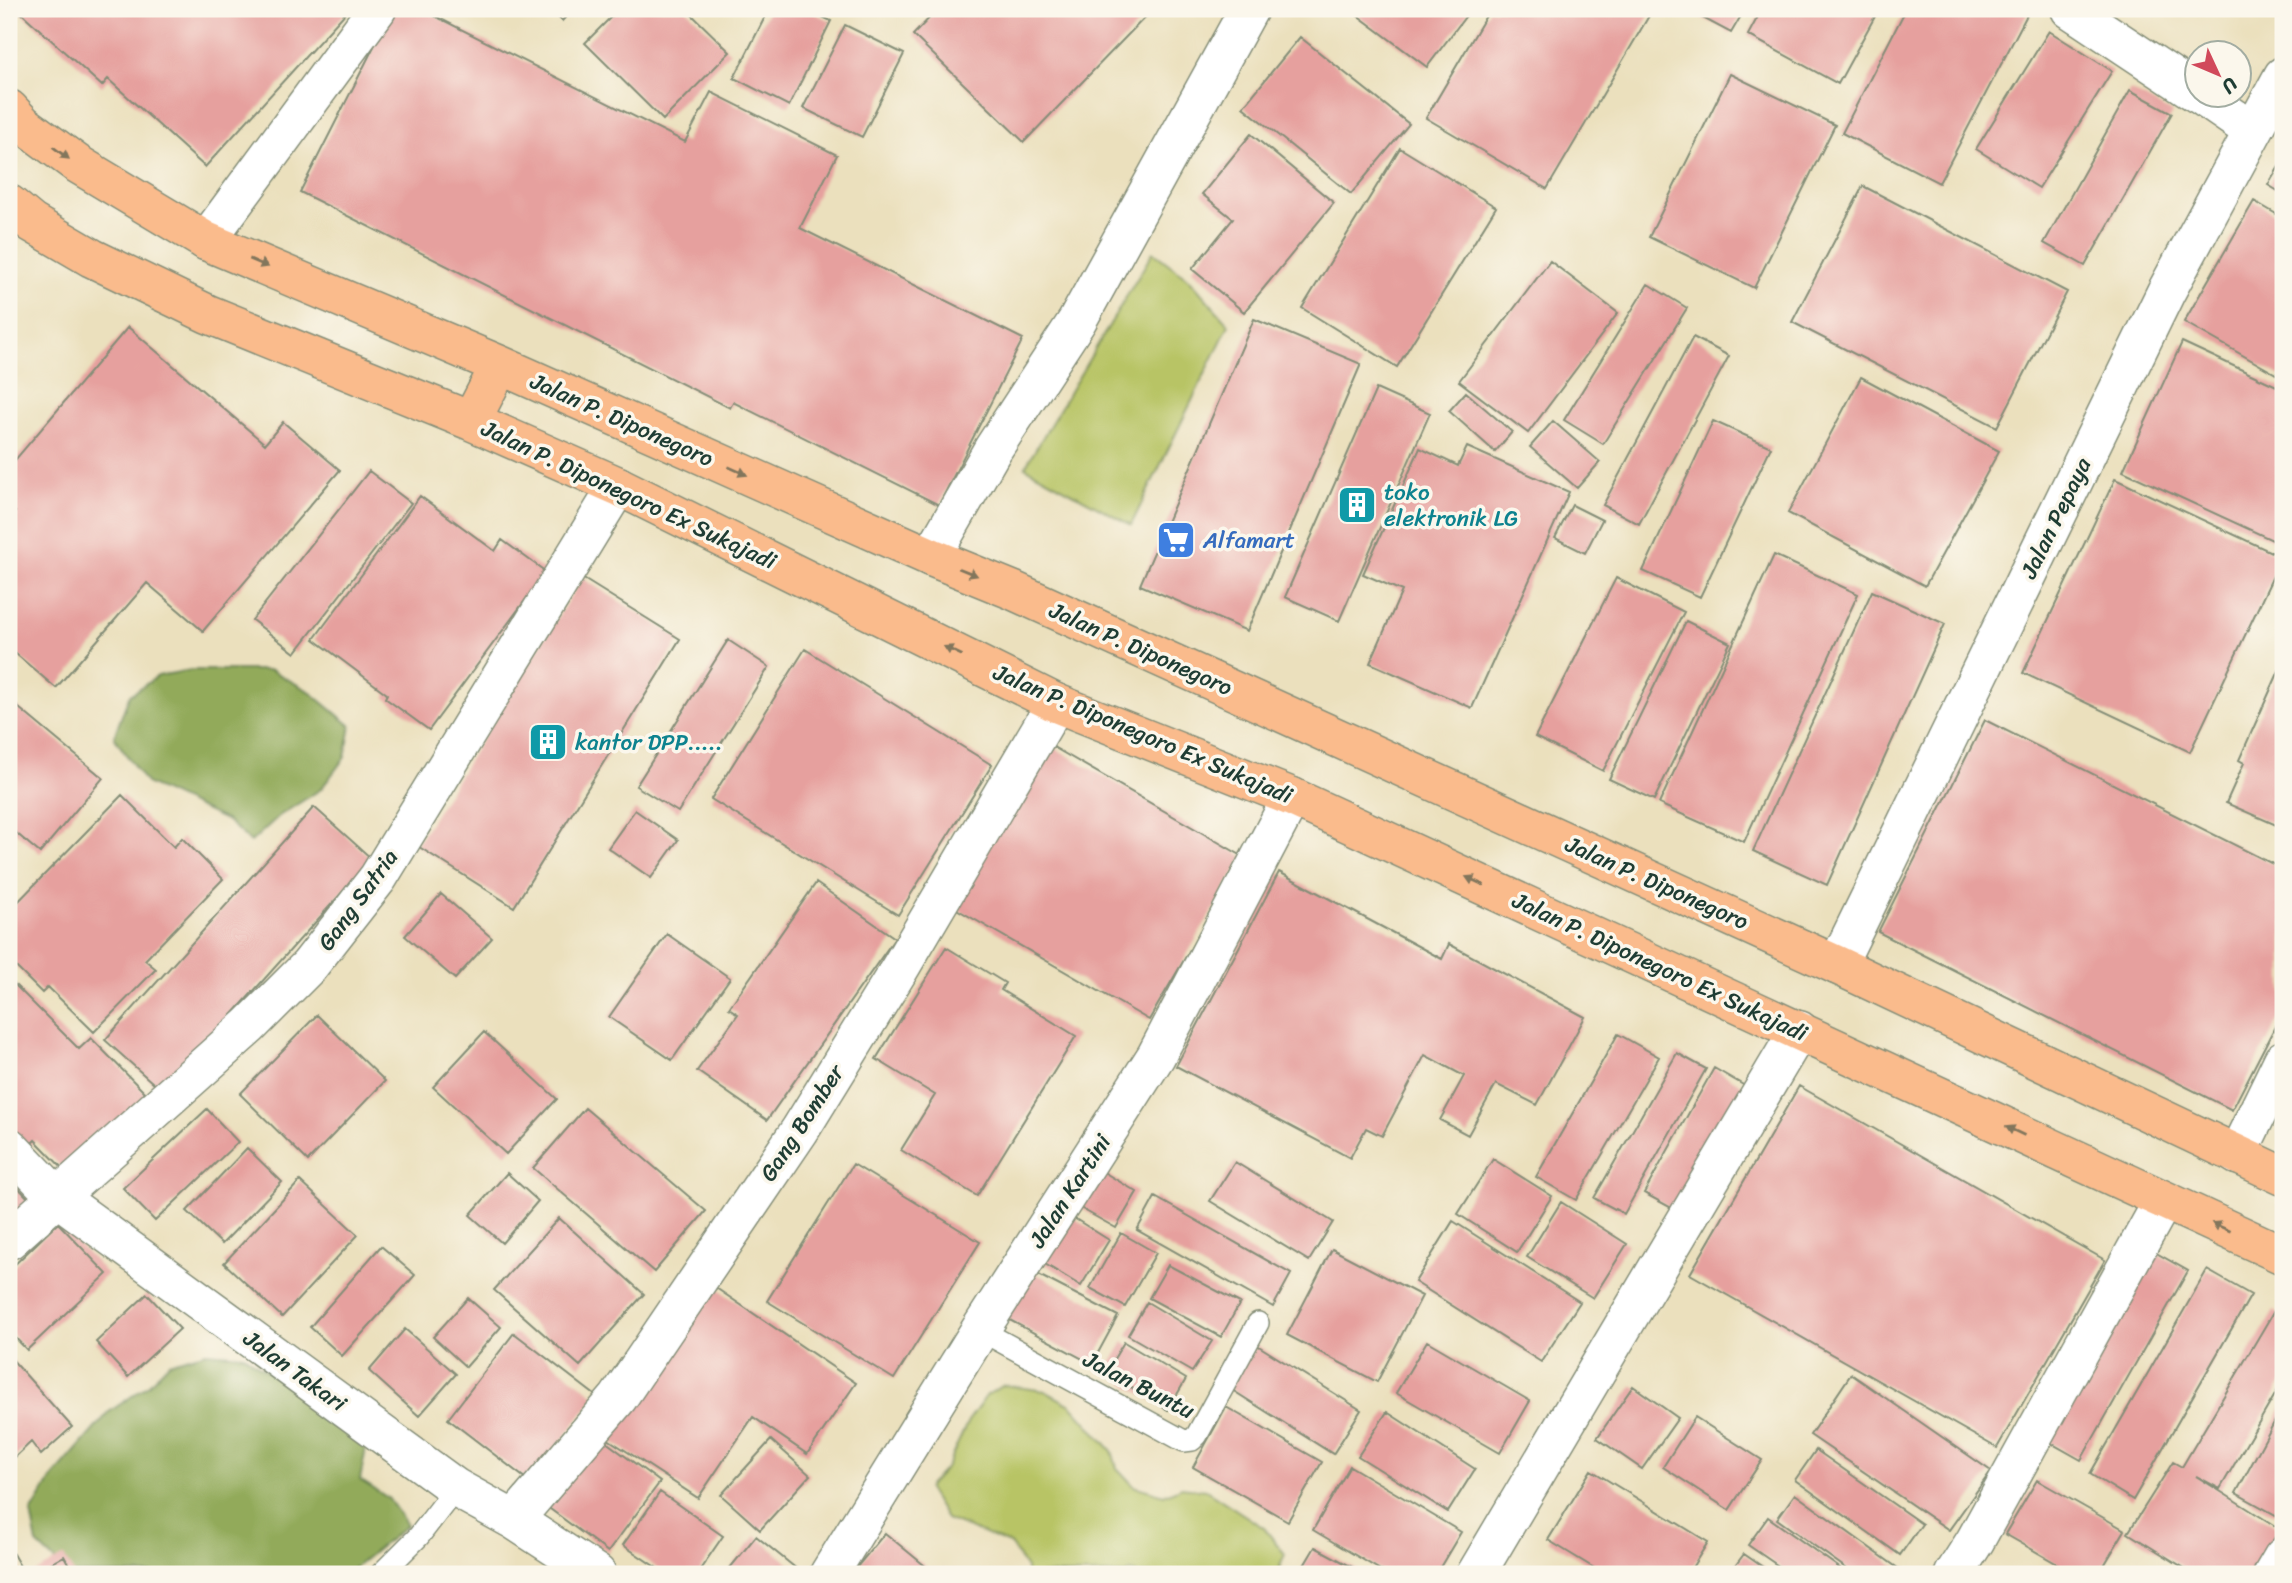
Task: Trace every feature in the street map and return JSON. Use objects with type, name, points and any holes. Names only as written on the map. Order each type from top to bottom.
[{"type":"main road","name":"Jalan P. Diponegoro","points":[[9,109],[23,124],[76,163],[206,241],[500,365],[931,557],[1012,590],[1837,965],[2283,1176]]},
{"type":"main road","name":"Jalan P. Diponegoro Ex Sukajadi","points":[[9,204],[32,223],[92,258],[208,314],[471,421],[618,486],[1056,703],[1292,797],[2283,1255]]},
{"type":"main road","points":[[471,421],[500,365]]},
{"type":"street","points":[[206,241],[377,9]]},
{"type":"street","points":[[931,557],[993,449],[1077,321],[1249,9]]},
{"type":"street","points":[[2070,9],[2184,85]]},
{"type":"street","name":"Jalan Pepaya","points":[[1837,965],[2166,292],[2283,76]]},
{"type":"street","points":[[2219,108],[2253,131]]},
{"type":"street","name":"Gang Satria","points":[[9,1240],[250,1026],[309,965],[378,878],[618,486]]},
{"type":"street","name":"Gang Bomber","points":[[514,1520],[618,1398],[800,1130],[900,968],[1056,703]]},
{"type":"street","name":"Jalan Kartini","points":[[829,1574],[980,1329],[1156,1056],[1292,797]]},
{"type":"street","points":[[1476,1574],[1799,1030]]},
{"type":"street","points":[[2236,1155],[2283,1060]]},
{"type":"street","name":"Jalan Takari","points":[[9,1147],[57,1197],[456,1488],[514,1520],[597,1574]]},
{"type":"street","points":[[1954,1574],[2010,1480],[2163,1201]]},
{"type":"street","points":[[2273,1574],[2283,1557]]},
{"type":"lane","name":"Jalan Buntu","points":[[980,1329],[1184,1441],[1192,1440],[1197,1434],[1258,1323]]},
{"type":"lane","points":[[381,1574],[419,1536],[456,1488]]},
{"type":"green space","points":[[1153,252],[1190,280],[1229,325],[1131,525],[1025,467]]},
{"type":"green space","points":[[191,670],[271,670],[309,691],[351,726],[345,757],[321,789],[279,816],[251,842],[226,820],[146,783],[114,737],[129,696],[158,676]]},
{"type":"green space","points":[[206,1352],[244,1355],[367,1443],[360,1480],[388,1498],[407,1525],[347,1574],[69,1574],[37,1544],[31,1513],[52,1478],[109,1412],[148,1385],[169,1363]]},
{"type":"green space","points":[[1004,1385],[1045,1391],[1071,1405],[1112,1451],[1117,1468],[1134,1486],[1164,1495],[1181,1487],[1206,1490],[1264,1528],[1285,1554],[1277,1574],[1139,1574],[1131,1571],[1127,1574],[1026,1574],[1026,1568],[1010,1544],[946,1519],[927,1488],[947,1467],[968,1421],[987,1395]]},
{"type":"building","points":[[17,9],[349,9],[205,167],[108,79],[102,86]]},
{"type":"building","points":[[393,9],[421,9],[685,142],[711,92],[837,155],[800,228],[1023,339],[939,505],[733,402],[730,408],[300,192]]},
{"type":"building","points":[[550,9],[573,9],[562,21]]},
{"type":"building","points":[[619,9],[686,9],[730,52],[663,120],[585,43]]},
{"type":"building","points":[[769,9],[806,9],[831,21],[789,106],[734,78]]},
{"type":"building","points":[[938,9],[1153,9],[1024,142],[913,35]]},
{"type":"building","points":[[1349,9],[1471,9],[1427,67]]},
{"type":"building","points":[[1490,9],[1653,9],[1547,189],[1426,118]]},
{"type":"building","points":[[1686,9],[1745,9],[1731,33]]},
{"type":"building","points":[[1762,9],[1879,9],[1838,84],[1748,35]]},
{"type":"building","points":[[1906,9],[2029,11],[1939,183],[1842,133]]},
{"type":"building","points":[[845,25],[904,54],[862,137],[803,108]]},
{"type":"building","points":[[2049,31],[2112,71],[2039,188],[1976,149]]},
{"type":"building","points":[[1300,37],[1409,124],[1351,194],[1243,107]]},
{"type":"building","points":[[1730,74],[1835,125],[1754,288],[1649,237]]},
{"type":"building","points":[[2130,90],[2172,113],[2085,266],[2044,243]]},
{"type":"building","points":[[1251,134],[1334,203],[1244,312],[1192,269],[1233,219],[1202,194]]},
{"type":"building","points":[[1400,148],[1496,207],[1397,367],[1302,308]]},
{"type":"building","points":[[2283,160],[2283,194],[2268,185]]},
{"type":"building","points":[[1863,186],[2067,292],[1997,427],[1792,322]]},
{"type":"building","points":[[2254,201],[2283,218],[2283,378],[2184,322]]},
{"type":"building","points":[[1550,261],[1618,313],[1528,433],[1459,381]]},
{"type":"building","points":[[1648,284],[1687,308],[1603,444],[1564,420]]},
{"type":"building","points":[[1254,319],[1361,364],[1247,631],[1140,585]]},
{"type":"building","points":[[128,327],[265,444],[283,422],[340,470],[203,631],[147,583],[56,688],[9,648],[9,520],[15,512],[9,507],[9,467]]},
{"type":"building","points":[[1693,337],[1729,356],[1639,524],[1603,505]]},
{"type":"building","points":[[2182,342],[2283,389],[2283,545],[2123,471]]},
{"type":"building","points":[[1861,377],[1999,451],[1925,586],[1788,513]]},
{"type":"building","name":"toko elektronik LG","points":[[1376,389],[1430,413],[1339,621],[1285,597]]},
{"type":"building","points":[[1466,392],[1512,432],[1495,452],[1449,411]]},
{"type":"building","points":[[1553,421],[1600,462],[1577,488],[1530,447]]},
{"type":"building","points":[[1713,421],[1771,447],[1700,597],[1643,571]]},
{"type":"building","points":[[1467,447],[1569,492],[1472,708],[1370,663],[1402,591],[1363,574],[1420,448],[1458,466]]},
{"type":"building","points":[[369,471],[411,503],[295,653],[252,620]]},
{"type":"building","points":[[2115,479],[2282,557],[2190,752],[2023,673]]},
{"type":"building","points":[[420,496],[495,551],[502,540],[546,572],[429,730],[385,698],[387,694],[314,639]]},
{"type":"building","points":[[1572,505],[1602,520],[1585,553],[1555,538]]},
{"type":"building","points":[[1774,555],[1858,594],[1744,842],[1659,804]]},
{"type":"building","name":"kantor DPP.....","points":[[582,578],[680,639],[514,907],[416,845]]},
{"type":"building","points":[[1616,578],[1684,612],[1603,771],[1535,737]]},
{"type":"building","points":[[1872,591],[1945,624],[1827,885],[1753,851]]},
{"type":"building","points":[[1686,621],[1730,643],[1654,800],[1609,779]]},
{"type":"building","points":[[728,640],[769,667],[678,812],[636,786]]},
{"type":"building","points":[[805,649],[992,765],[898,915],[711,799]]},
{"type":"building","points":[[2283,662],[2283,828],[2226,803],[2244,763],[2239,760]]},
{"type":"building","points":[[13,703],[103,778],[40,853],[9,827],[9,707]]},
{"type":"building","points":[[1985,720],[2283,869],[2283,1011],[2232,1110],[1878,932]]},
{"type":"building","points":[[1048,744],[1244,857],[1149,1020],[953,907]]},
{"type":"building","points":[[122,795],[174,847],[182,838],[223,879],[145,960],[156,969],[94,1032],[48,987],[42,993],[9,960],[9,911]]},
{"type":"building","points":[[314,807],[372,859],[163,1092],[105,1040]]},
{"type":"building","points":[[635,810],[678,840],[651,878],[608,848]]},
{"type":"building","points":[[1279,872],[1442,959],[1449,944],[1585,1017],[1537,1105],[1496,1084],[1468,1135],[1440,1120],[1464,1076],[1425,1055],[1382,1136],[1366,1128],[1350,1158],[1176,1066]]},
{"type":"building","points":[[816,883],[895,938],[767,1120],[697,1071],[738,1014],[729,1008]]},
{"type":"building","points":[[441,894],[492,938],[455,979],[405,936]]},
{"type":"building","points":[[667,934],[730,978],[672,1060],[609,1017]]},
{"type":"building","points":[[946,947],[1005,983],[1001,990],[1076,1036],[977,1196],[901,1150],[935,1095],[876,1059]]},
{"type":"building","points":[[9,979],[79,1049],[91,1038],[152,1100],[72,1178],[35,1140],[28,1147],[9,1127]]},
{"type":"building","points":[[317,1015],[385,1081],[308,1161],[240,1094]]},
{"type":"building","points":[[484,1032],[557,1099],[506,1154],[433,1087]]},
{"type":"building","points":[[1618,1034],[1659,1057],[1576,1200],[1536,1177]]},
{"type":"building","points":[[1677,1053],[1706,1069],[1624,1214],[1594,1198]]},
{"type":"building","points":[[1714,1068],[1745,1086],[1675,1210],[1644,1193]]},
{"type":"building","points":[[1799,1086],[2105,1260],[1997,1448],[1690,1274]]},
{"type":"building","points":[[585,1108],[706,1211],[654,1272],[533,1168]]},
{"type":"building","points":[[207,1109],[238,1142],[155,1221],[123,1188]]},
{"type":"building","points":[[247,1148],[282,1182],[222,1244],[187,1211]]},
{"type":"building","points":[[1493,1159],[1552,1196],[1517,1252],[1458,1214]]},
{"type":"building","points":[[1235,1162],[1333,1222],[1309,1261],[1210,1201]]},
{"type":"building","points":[[853,1164],[980,1242],[894,1379],[767,1301]]},
{"type":"building","points":[[1095,1167],[1137,1192],[1116,1228],[1073,1204]]},
{"type":"building","points":[[507,1173],[538,1201],[502,1243],[470,1215]]},
{"type":"building","points":[[9,1178],[31,1201],[9,1223]]},
{"type":"building","points":[[300,1181],[358,1235],[282,1317],[224,1263]]},
{"type":"building","points":[[1155,1197],[1291,1274],[1273,1307],[1137,1230]]},
{"type":"building","points":[[1561,1202],[1627,1244],[1593,1298],[1527,1257]]},
{"type":"building","points":[[1069,1215],[1109,1240],[1081,1286],[1040,1261]]},
{"type":"building","points":[[559,1218],[644,1294],[580,1366],[494,1290]]},
{"type":"building","points":[[1453,1221],[1580,1302],[1541,1362],[1415,1282]]},
{"type":"building","points":[[58,1223],[107,1274],[27,1350],[9,1331],[9,1270]]},
{"type":"building","points":[[1121,1233],[1156,1253],[1125,1307],[1090,1288]]},
{"type":"building","points":[[381,1246],[415,1275],[342,1356],[310,1327]]},
{"type":"building","points":[[1332,1249],[1422,1296],[1377,1382],[1287,1335]]},
{"type":"building","points":[[2151,1250],[2188,1271],[2081,1460],[2044,1439]]},
{"type":"building","points":[[1168,1265],[1240,1303],[1221,1337],[1149,1298]]},
{"type":"building","points":[[1029,1270],[1118,1316],[1092,1364],[1004,1317]]},
{"type":"building","points":[[2207,1270],[2251,1295],[2133,1500],[2090,1474]]},
{"type":"building","points":[[713,1286],[856,1383],[807,1454],[753,1417],[698,1498],[608,1439]]},
{"type":"building","points":[[147,1294],[180,1329],[128,1377],[96,1342]]},
{"type":"building","points":[[468,1298],[501,1327],[466,1367],[433,1337]]},
{"type":"building","points":[[1147,1302],[1212,1341],[1192,1372],[1128,1335]]},
{"type":"building","points":[[2274,1311],[2283,1316],[2283,1381],[2220,1489],[2196,1476],[2280,1529],[2252,1574],[2194,1574],[2128,1533],[2173,1462],[2182,1467]]},
{"type":"building","points":[[405,1329],[456,1374],[419,1416],[369,1371]]},
{"type":"building","points":[[514,1333],[596,1396],[530,1482],[448,1419]]},
{"type":"building","points":[[1427,1341],[1530,1401],[1500,1453],[1396,1393]]},
{"type":"building","points":[[1124,1342],[1186,1379],[1168,1410],[1106,1372]]},
{"type":"building","points":[[1257,1345],[1361,1410],[1333,1454],[1229,1388]]},
{"type":"building","points":[[9,1356],[72,1427],[41,1455],[31,1442],[9,1463]]},
{"type":"building","points":[[1851,1374],[1991,1471],[1949,1530],[1810,1435]]},
{"type":"building","points":[[1633,1386],[1678,1418],[1642,1469],[1597,1438]]},
{"type":"building","points":[[2283,1406],[2283,1519],[2236,1493]]},
{"type":"building","points":[[1226,1407],[1322,1462],[1288,1521],[1193,1467]]},
{"type":"building","points":[[1387,1412],[1475,1469],[1448,1512],[1358,1456]]},
{"type":"building","points":[[1695,1417],[1762,1460],[1729,1510],[1663,1467]]},
{"type":"building","points":[[594,1433],[660,1482],[608,1552],[542,1503]]},
{"type":"building","points":[[771,1440],[810,1475],[760,1530],[721,1495]]},
{"type":"building","points":[[1816,1450],[1922,1524],[1900,1555],[1795,1480]]},
{"type":"building","points":[[1350,1466],[1461,1532],[1436,1574],[1387,1574],[1313,1530]]},
{"type":"building","points":[[1591,1470],[1708,1542],[1688,1574],[1604,1574],[1548,1540]]},
{"type":"building","points":[[2037,1480],[2125,1530],[2099,1574],[2075,1574],[2005,1534]]},
{"type":"building","points":[[660,1492],[723,1536],[697,1574],[666,1574],[623,1545]]},
{"type":"building","points":[[1795,1494],[1906,1574],[1854,1574],[1777,1519]]},
{"type":"building","points":[[1768,1517],[1848,1574],[1790,1574],[1748,1545]]},
{"type":"building","points":[[885,1533],[935,1574],[851,1574]]},
{"type":"building","points":[[756,1536],[803,1574],[725,1574]]},
{"type":"building","points":[[9,1547],[21,1568],[10,1574],[9,1574]]},
{"type":"building","points":[[1315,1547],[1365,1574],[1299,1574]]},
{"type":"building","points":[[1744,1554],[1773,1574],[1729,1574]]},
{"type":"building","points":[[64,1556],[74,1574],[32,1574]]},
{"type":"place","name":"toko elektronik LG","points":[[1357,505]]},
{"type":"place","name":"Alfamart","points":[[1176,540]]},
{"type":"place","name":"kantor DPP.....","points":[[548,742]]}]
